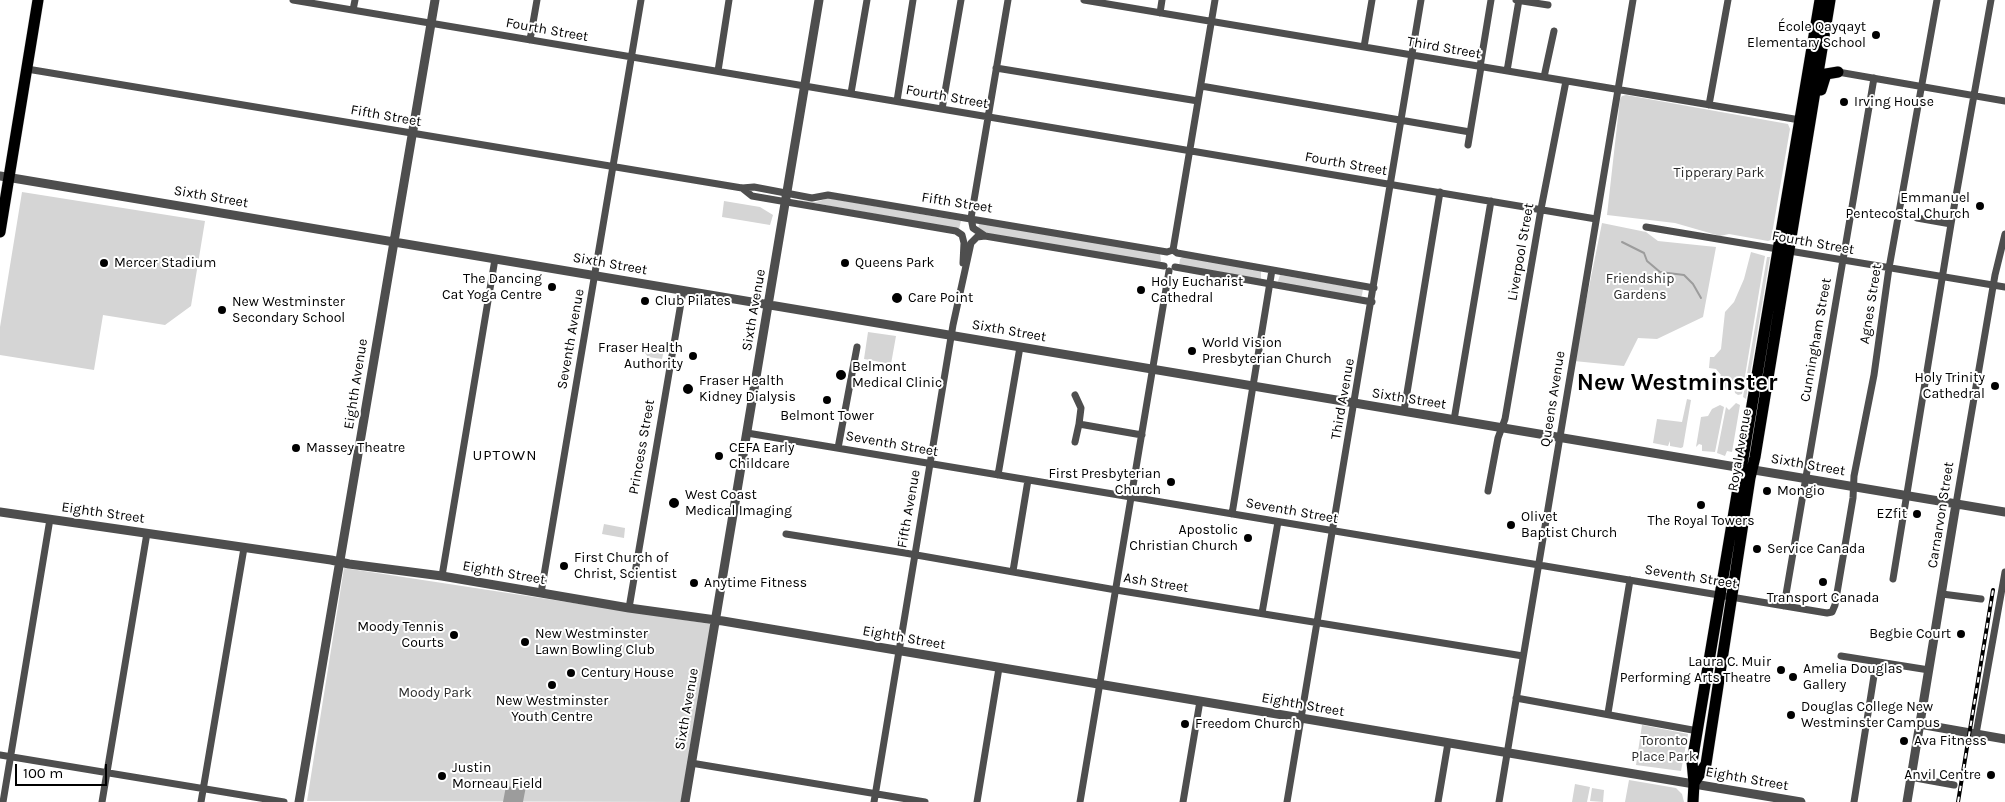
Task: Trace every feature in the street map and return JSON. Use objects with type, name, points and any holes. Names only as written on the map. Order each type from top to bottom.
[{"type":"main road","points":[[0,232],[5,177],[27,69],[38,0]]},
{"type":"main road","name":"Royal Avenue","points":[[1805,121],[1820,0]]},
{"type":"main road","name":"Royal Avenue","points":[[1694,783],[1706,764],[1726,596],[1746,469],[1805,121],[1830,0]]},
{"type":"main road","points":[[1805,121],[1815,112],[1826,76],[1830,72],[1838,72]]},
{"type":"main road","name":"Royal Avenue","points":[[1693,802],[1692,762],[1726,596]]},
{"type":"street","name":"Fourth Street","points":[[293,0],[1596,219]]},
{"type":"street","points":[[353,10],[355,0]]},
{"type":"street","name":"Eighth Avenue","points":[[299,802],[435,0]]},
{"type":"street","points":[[530,40],[537,0]]},
{"type":"street","name":"Seventh Avenue","points":[[541,593],[641,0]]},
{"type":"street","points":[[718,71],[729,0]]},
{"type":"street","name":"Sixth Avenue","points":[[685,802],[819,0]]},
{"type":"street","points":[[851,93],[867,0]]},
{"type":"street","points":[[896,101],[913,0]]},
{"type":"street","points":[[942,109],[961,0]]},
{"type":"street","points":[[985,236],[973,228],[971,218],[1008,0]]},
{"type":"street","name":"Third Street","points":[[1084,0],[1110,2],[1211,22],[1805,121]]},
{"type":"street","points":[[1160,13],[1162,0]]},
{"type":"street","points":[[1080,802],[1215,0]]},
{"type":"street","points":[[1364,47],[1372,0]]},
{"type":"street","name":"Third Avenue","points":[[1287,802],[1421,0]]},
{"type":"street","points":[[1468,145],[1491,0]]},
{"type":"street","points":[[1507,71],[1517,0],[1548,5]]},
{"type":"street","name":"Queens Avenue","points":[[1499,802],[1633,0]]},
{"type":"street","points":[[1709,105],[1728,0]]},
{"type":"street","name":"Agnes Street","points":[[1832,612],[1835,604],[1853,487],[1874,375],[1889,268],[1937,0]]},
{"type":"street","points":[[1893,579],[1942,277],[1991,0]]},
{"type":"street","points":[[1544,78],[1554,31]]},
{"type":"street","points":[[996,68],[1198,101]]},
{"type":"street","name":"Fifth Street","points":[[27,69],[742,188],[754,187],[787,198],[956,232],[962,235],[964,243],[964,270]]},
{"type":"street","points":[[1838,72],[2005,101]]},
{"type":"street","name":"Cunningham Street","points":[[1784,606],[1874,78]]},
{"type":"street","name":"Liverpool Street","points":[[1488,491],[1498,438],[1503,428],[1541,209],[1566,81]]},
{"type":"street","points":[[1201,86],[1470,132]]},
{"type":"street","name":"Sixth Street","points":[[5,177],[2005,512]]},
{"type":"street","points":[[1404,411],[1440,192]]},
{"type":"street","name":"Fifth Street","points":[[787,198],[812,198],[828,195],[1172,251],[1374,288]]},
{"type":"street","points":[[1454,420],[1491,201]]},
{"type":"street","points":[[1918,218],[1951,224]]},
{"type":"street","name":"Fourth Street","points":[[1646,227],[2005,287]]},
{"type":"street","name":"Carnarvon Street","points":[[1907,802],[1993,285],[2005,234]]},
{"type":"street","name":"Fifth Street","points":[[985,236],[1169,268],[1270,283],[1372,302]]},
{"type":"street","name":"Fifth Avenue","points":[[874,802],[914,554],[964,270],[971,243],[976,238],[985,236]]},
{"type":"street","points":[[1169,268],[1172,251]]},
{"type":"street","points":[[442,576],[495,259]]},
{"type":"street","points":[[1232,514],[1272,270]]},
{"type":"street","name":"Princess Street","points":[[629,608],[683,291]]},
{"type":"street","points":[[838,448],[856,346]]},
{"type":"street","points":[[998,475],[1020,347]]},
{"type":"street","points":[[1074,395],[1081,408],[1075,442]]},
{"type":"street","points":[[1079,424],[1142,434]]},
{"type":"street","name":"Seventh Street","points":[[747,433],[1028,480],[1131,500],[1232,514],[1824,613],[1832,612]]},
{"type":"street","points":[[1013,571],[1028,480]]},
{"type":"street","name":"Eighth Street","points":[[0,512],[442,576],[629,608],[716,620],[1802,802]]},
{"type":"street","points":[[3,802],[50,519]]},
{"type":"street","points":[[1262,613],[1278,522]]},
{"type":"street","points":[[102,802],[147,533]]},
{"type":"street","name":"Ash Street","points":[[786,534],[1523,656]]},
{"type":"street","points":[[201,802],[244,548]]},
{"type":"street","points":[[1976,734],[2002,602],[2005,572]]},
{"type":"street","points":[[1608,713],[1630,580]]},
{"type":"street","points":[[1942,594],[1981,599]]},
{"type":"street","points":[[1841,656],[1929,670]]},
{"type":"street","points":[[1854,802],[1876,663]]},
{"type":"street","points":[[977,802],[998,668]]},
{"type":"street","points":[[1516,698],[1608,713],[1698,731]]},
{"type":"street","points":[[1183,802],[1200,701]]},
{"type":"street","points":[[1919,724],[2005,739]]},
{"type":"street","points":[[1438,802],[1448,743]]},
{"type":"street","points":[[0,755],[284,802]]},
{"type":"street","points":[[691,763],[925,802]]},
{"type":"street","points":[[1910,777],[1954,785]]},
{"type":"green space","name":"Tipperary Park","points":[[1626,95],[1788,124],[1790,129],[1772,234],[1774,239],[1768,241],[1729,234],[1720,236],[1675,223],[1607,215],[1620,99]]},
{"type":"green space","name":"Mercer Stadium","points":[[22,192],[205,221],[191,306],[165,325],[103,315],[94,370],[0,355],[0,327]]},
{"type":"green space","points":[[829,198],[961,221],[959,229],[797,200],[816,202]]},
{"type":"green space","points":[[724,201],[760,207],[773,215],[770,225],[722,217]]},
{"type":"green space","points":[[979,223],[1160,253],[1161,261],[1159,263],[985,234],[978,230]]},
{"type":"green space","name":"Friendship Gardens","points":[[1602,223],[1646,232],[1658,241],[1716,247],[1703,317],[1657,339],[1638,338],[1624,366],[1574,361]]},
{"type":"green space","points":[[1751,252],[1765,256],[1742,394],[1738,395],[1735,393],[1734,386],[1726,390],[1725,387],[1715,382],[1721,375],[1716,369],[1709,368],[1710,357],[1714,357],[1721,349],[1725,312],[1734,302],[1744,279]]},
{"type":"green space","points":[[1183,257],[1261,270],[1261,279],[1179,266],[1180,259]]},
{"type":"green space","points":[[1767,257],[1770,257],[1746,399],[1743,397]]},
{"type":"green space","points":[[1280,275],[1363,289],[1362,295],[1361,297],[1279,283]]},
{"type":"green space","points":[[868,332],[896,336],[891,364],[864,359]]},
{"type":"green space","points":[[652,344],[665,346],[662,359],[648,357],[645,353],[646,346]]},
{"type":"green space","points":[[1687,399],[1691,400],[1683,447],[1670,446],[1670,441],[1668,446],[1653,443],[1657,419],[1682,422]]},
{"type":"green space","points":[[1736,403],[1740,405],[1732,452],[1727,451],[1725,456],[1717,453],[1726,407],[1729,410]]},
{"type":"green space","points":[[1720,405],[1724,407],[1715,452],[1702,451],[1702,445],[1699,444],[1696,447],[1701,417],[1708,416],[1712,409]]},
{"type":"green space","points":[[604,524],[625,528],[624,538],[602,534]]},
{"type":"green space","name":"Moody Park","points":[[344,568],[711,624],[681,802],[307,801]]},
{"type":"green space","name":"Toronto Place Park","points":[[1642,725],[1688,734],[1681,771],[1636,765]]},
{"type":"green space","points":[[1629,780],[1676,788],[1682,794],[1684,802],[1625,802]]},
{"type":"green space","points":[[1575,784],[1590,787],[1587,802],[1572,802]]},
{"type":"green space","points":[[1592,788],[1604,790],[1603,802],[1590,801]]},
{"type":"shaded area","points":[[521,780],[527,781],[523,802],[503,802],[506,786],[519,788]]},
{"type":"waterway","points":[[1622,242],[1644,253],[1647,261],[1660,272],[1684,275],[1693,284],[1701,298]]},
{"type":"railway","points":[[1958,802],[1993,590]]},
{"type":"place","name":"École Qayqayt Elementary School","points":[[1876,35]]},
{"type":"place","name":"Irving House","points":[[1844,102]]},
{"type":"place","name":"Emmanuel Pentecostal Church","points":[[1980,206]]},
{"type":"place","name":"Mercer Stadium","points":[[104,263]]},
{"type":"place","name":"Queens Park","points":[[845,263]]},
{"type":"place","name":"The Dancing Cat Yoga Centre","points":[[552,287]]},
{"type":"place","name":"Holy Eucharist Cathedral","points":[[1141,290]]},
{"type":"place","name":"Care Point","points":[[897,298]]},
{"type":"place","name":"Club Pilates","points":[[645,301]]},
{"type":"place","name":"New Westminster Secondary School","points":[[222,310]]},
{"type":"place","name":"World Vision Presbyterian Church","points":[[1192,351]]},
{"type":"place","name":"Fraser Health Authority","points":[[693,356]]},
{"type":"place","name":"Belmont Medical Clinic","points":[[841,375]]},
{"type":"place","name":"Holy Trinity Cathedral","points":[[1995,386]]},
{"type":"place","name":"Fraser Health Kidney Dialysis","points":[[688,389]]},
{"type":"place","name":"Belmont Tower","points":[[827,400]]},
{"type":"place","name":"Massey Theatre","points":[[296,448]]},
{"type":"place","name":"CEFA Early Childcare","points":[[719,456]]},
{"type":"place","name":"First Presbyterian Church","points":[[1171,482]]},
{"type":"place","name":"Mongio","points":[[1767,491]]},
{"type":"place","name":"West Coast Medical Imaging","points":[[674,503]]},
{"type":"place","name":"The Royal Towers","points":[[1701,505]]},
{"type":"place","name":"EZfit","points":[[1917,514]]},
{"type":"place","name":"Olivet Baptist Church","points":[[1511,525]]},
{"type":"place","name":"Apostolic Christian Church","points":[[1248,538]]},
{"type":"place","name":"Service Canada","points":[[1757,549]]},
{"type":"place","name":"First Church of Christ, Scientist","points":[[564,566]]},
{"type":"place","name":"Transport Canada","points":[[1823,582]]},
{"type":"place","name":"Anytime Fitness","points":[[694,583]]},
{"type":"place","name":"Begbie Court","points":[[1961,634]]},
{"type":"place","name":"Moody Tennis Courts","points":[[454,635]]},
{"type":"place","name":"New Westminster Lawn Bowling Club","points":[[525,642]]},
{"type":"place","name":"Laura C. Muir Performing Arts Theatre","points":[[1781,670]]},
{"type":"place","name":"Century House","points":[[571,673]]},
{"type":"place","name":"Amelia Douglas Gallery","points":[[1793,677]]},
{"type":"place","name":"New Westminster Youth Centre","points":[[552,685]]},
{"type":"place","name":"Douglas College New Westminster Campus","points":[[1791,715]]},
{"type":"place","name":"Freedom Church","points":[[1185,724]]},
{"type":"place","name":"Ava Fitness","points":[[1904,741]]},
{"type":"place","name":"Anvil Centre","points":[[1991,775]]},
{"type":"place","name":"Justin Morneau Field","points":[[442,776]]},
{"type":"district","name":"New Westminster","points":[[1677,383]]},
{"type":"district","name":"UPTOWN","points":[[505,456]]}]
